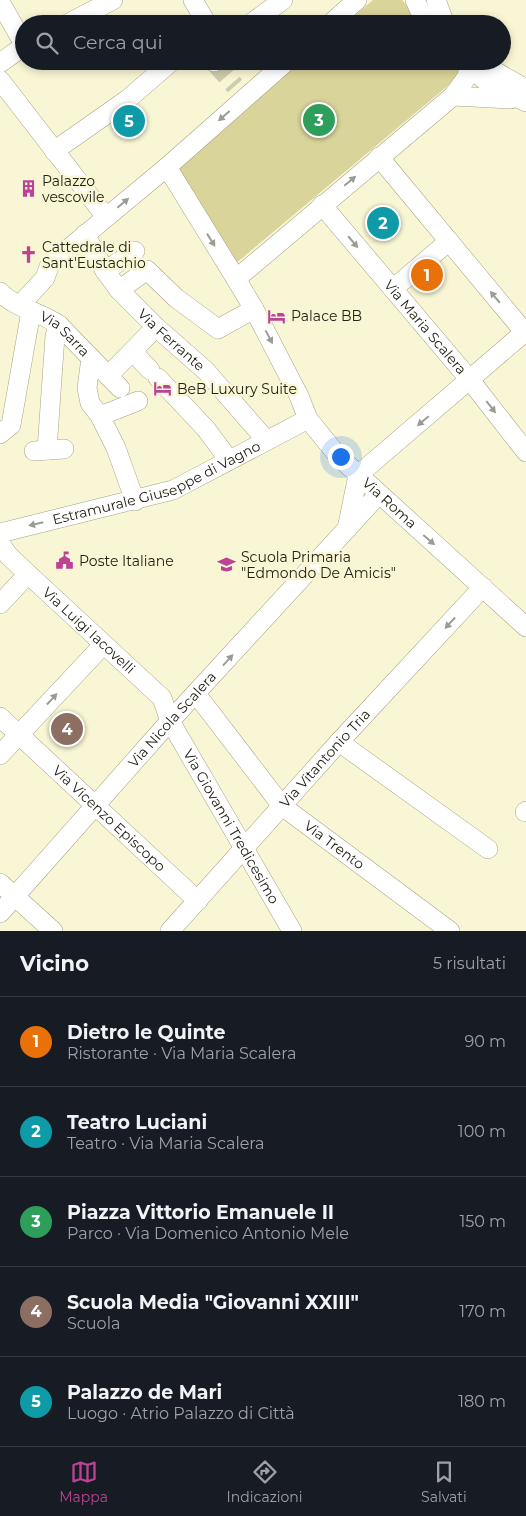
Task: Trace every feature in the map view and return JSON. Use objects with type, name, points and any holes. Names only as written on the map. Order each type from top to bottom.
[{"type":"street","points":[[84,15],[113,0]]},
{"type":"street","points":[[193,0],[202,15]]},
{"type":"street","points":[[262,15],[283,0]]},
{"type":"street","points":[[340,15],[357,0]]},
{"type":"street","points":[[415,0],[423,15]]},
{"type":"street","points":[[436,0],[442,15]]},
{"type":"street","points":[[0,2],[15,29]]},
{"type":"street","points":[[0,63],[15,52]]},
{"type":"street","points":[[54,151],[128,99],[162,70]]},
{"type":"street","points":[[0,434],[11,425],[12,304],[45,278],[50,264],[278,70]]},
{"type":"street","points":[[236,279],[453,96],[462,85],[467,70]]},
{"type":"street","points":[[476,70],[489,84],[522,97]]},
{"type":"street","points":[[0,80],[106,217]]},
{"type":"street","points":[[453,96],[522,97]]},
{"type":"street","points":[[347,529],[358,475],[526,333],[378,158]]},
{"type":"street","name":"Via Roma","points":[[166,167],[254,309],[299,396],[308,419],[339,457],[378,495],[526,627]]},
{"type":"street","name":"Via Maria Scalera","points":[[322,205],[470,380],[526,452]]},
{"type":"street","name":"Via Ferrante","points":[[85,234],[105,271],[119,290],[156,327],[206,371],[266,440]]},
{"type":"street","points":[[393,289],[448,241]]},
{"type":"street","points":[[105,271],[135,251]]},
{"type":"street","points":[[119,290],[147,270],[176,298],[218,329],[254,309]]},
{"type":"street","name":"Via Sarra","points":[[12,304],[47,317],[59,325],[114,382],[133,352]]},
{"type":"street","points":[[48,450],[56,336],[59,325]]},
{"type":"street","points":[[156,327],[133,352],[206,428],[229,460]]},
{"type":"street","points":[[91,358],[87,388],[90,403],[100,416],[135,501]]},
{"type":"street","points":[[100,416],[138,401]]},
{"type":"street","name":"Estramurale Giuseppe di Vagno","points":[[0,533],[174,490],[308,419]]},
{"type":"street","name":"Via Nicola Scalera","points":[[0,914],[170,721],[197,695],[378,495]]},
{"type":"street","name":"Via Luigi Iacovelli","points":[[0,543],[8,555],[162,698],[170,721]]},
{"type":"street","points":[[0,604],[28,574]]},
{"type":"street","name":"Via Vitantonio Tria","points":[[170,931],[339,742],[483,587]]},
{"type":"street","points":[[0,755],[103,645]]},
{"type":"street","name":"Via Trento","points":[[197,695],[282,806],[450,931]]},
{"type":"street","name":"Via Vicenzo Episcopo","points":[[0,717],[198,901]]},
{"type":"street","name":"Via Giovanni Tredicesimo","points":[[170,721],[292,931]]},
{"type":"street","points":[[339,742],[488,849]]},
{"type":"street","points":[[0,883],[53,931]]},
{"type":"shaded area","points":[[373,0],[402,0],[414,15],[356,15]]},
{"type":"shaded area","points":[[290,70],[460,70],[463,73],[235,264],[177,167]]},
{"type":"tunnel","points":[[221,70],[235,86]]},
{"type":"place","name":"Piazza Vittorio Emanuele II","points":[[319,120]]},
{"type":"place","name":"Palazzo de Mari","points":[[129,121]]},
{"type":"place","name":"Palazzo vescovile","points":[[28,189]]},
{"type":"place","name":"Teatro Luciani","points":[[383,223]]},
{"type":"place","name":"Cattedrale di Sant'Eustachio","points":[[28,255]]},
{"type":"place","name":"Dietro le Quinte","points":[[427,275]]},
{"type":"place","name":"Palace BB","points":[[277,316]]},
{"type":"place","name":"BeB Luxury Suite","points":[[163,389]]},
{"type":"place","name":"Poste Italiane","points":[[65,561]]},
{"type":"place","name":"Scuola Primaria \"Edmondo De Amicis\"","points":[[227,565]]},
{"type":"place","name":"Scuola Media \"Giovanni XXIII\"","points":[[67,729]]}]
